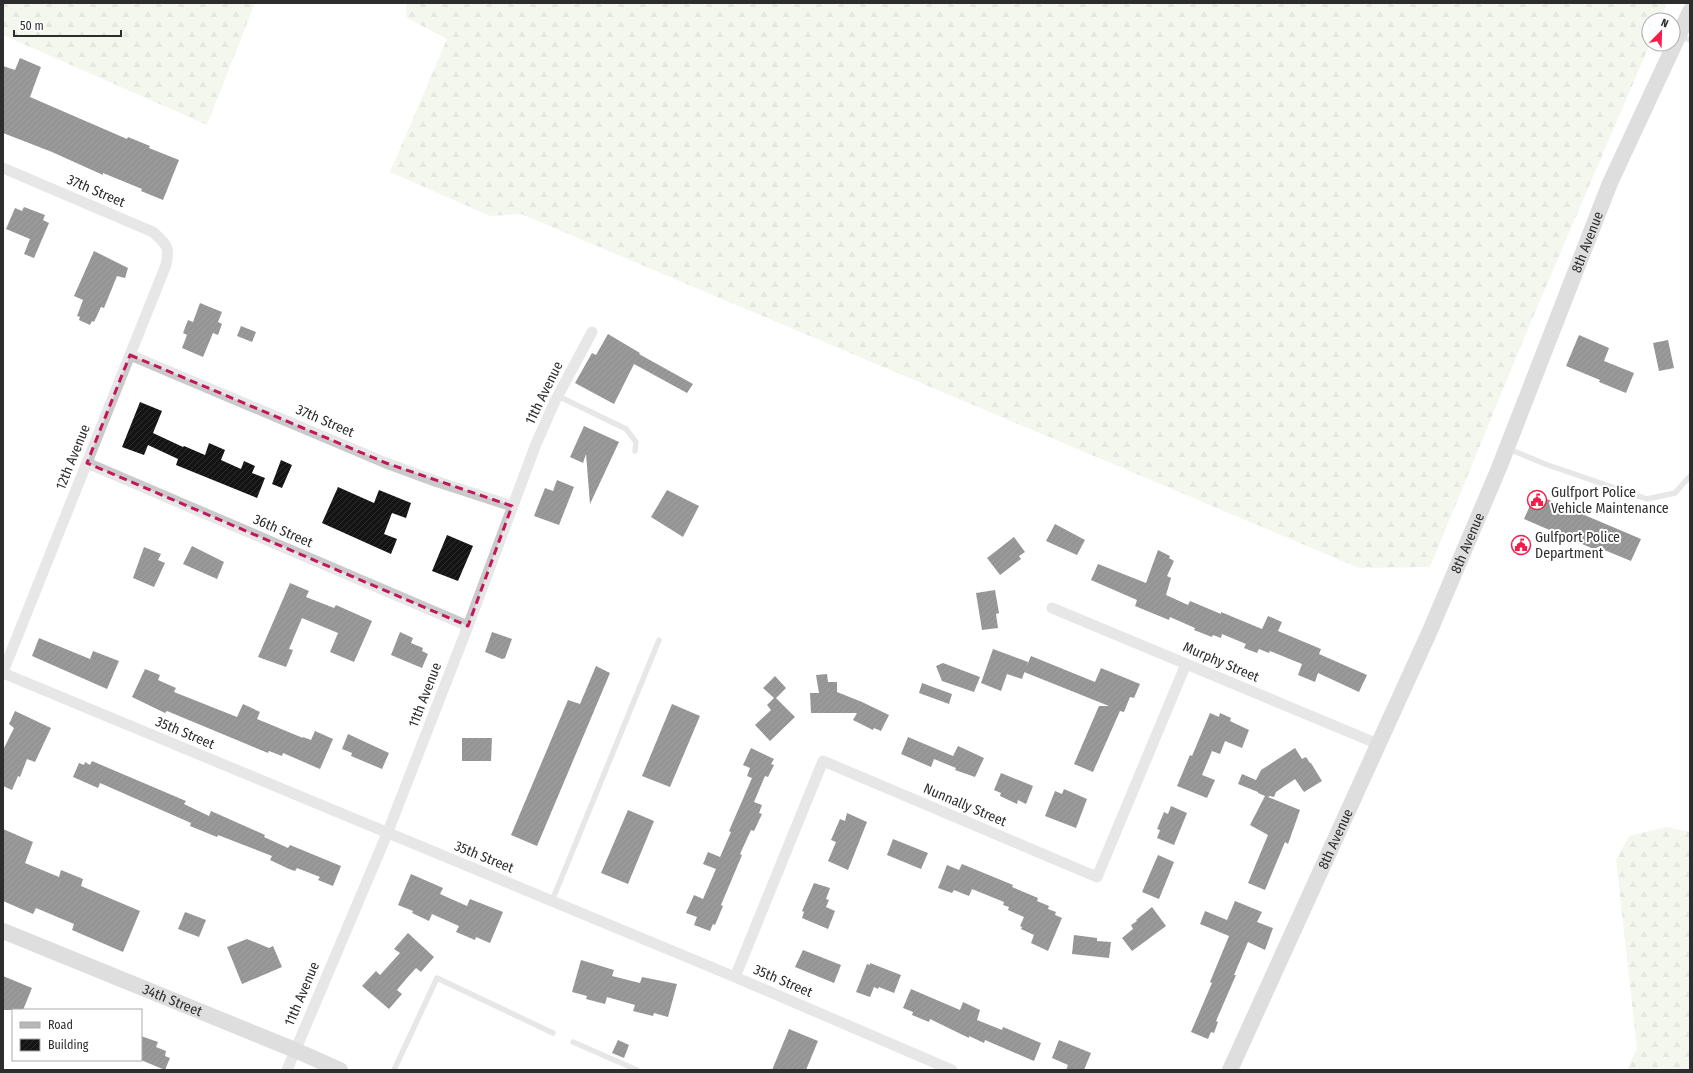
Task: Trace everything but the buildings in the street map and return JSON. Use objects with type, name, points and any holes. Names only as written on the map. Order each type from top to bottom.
[{"type":"street","name":"8th Avenue","points":[[1230,1070],[1429,633],[1507,448],[1610,183],[1684,38],[1690,11]]},
{"type":"street","name":"37th Street","points":[[3,168],[153,232],[165,243],[169,252]]},
{"type":"street","name":"12th Avenue","points":[[3,673],[166,265],[169,252]]},
{"type":"street","name":"11th Avenue","points":[[286,1070],[387,834],[468,626],[536,444],[558,396],[592,332]]},
{"type":"street","name":"37th Street","points":[[130,354],[386,463],[448,486],[512,506]]},
{"type":"street","name":"36th Street","points":[[87,463],[468,626]]},
{"type":"street","name":"Murphy Street","points":[[1052,608],[1378,744]]},
{"type":"street","name":"Nunnally Street","points":[[735,977],[823,761],[1098,877],[1186,664]]},
{"type":"street","name":"35th Street","points":[[3,673],[387,834],[735,977],[952,1070]]},
{"type":"street","name":"34th Street","points":[[3,931],[295,1050],[340,1070]]},
{"type":"lane","points":[[558,396],[626,429],[636,442],[635,451]]},
{"type":"lane","points":[[1507,448],[1545,464],[1647,499],[1675,493],[1690,476]]},
{"type":"lane","points":[[552,902],[659,640]]},
{"type":"lane","points":[[394,1070],[437,978],[553,1033]]},
{"type":"lane","points":[[573,1042],[637,1070]]},
{"type":"highlighted area","points":[[130,355],[386,463],[512,506],[468,626],[87,463]]},
{"type":"green space","points":[[3,3],[255,3],[207,125],[3,35]]},
{"type":"green space","points":[[406,3],[1667,3],[1663,12],[1641,12],[1641,52],[1647,52],[1532,319],[1430,567],[1359,568],[521,214],[490,216],[390,172],[447,39],[407,18]]},
{"type":"green space","points":[[1666,827],[1690,832],[1690,1070],[1627,1070],[1637,1049],[1616,860],[1629,836]]},
{"type":"place","name":"Gulfport Police Vehicle Maintenance","points":[[1537,500]]},
{"type":"place","name":"Gulfport Police Department","points":[[1521,545]]}]
